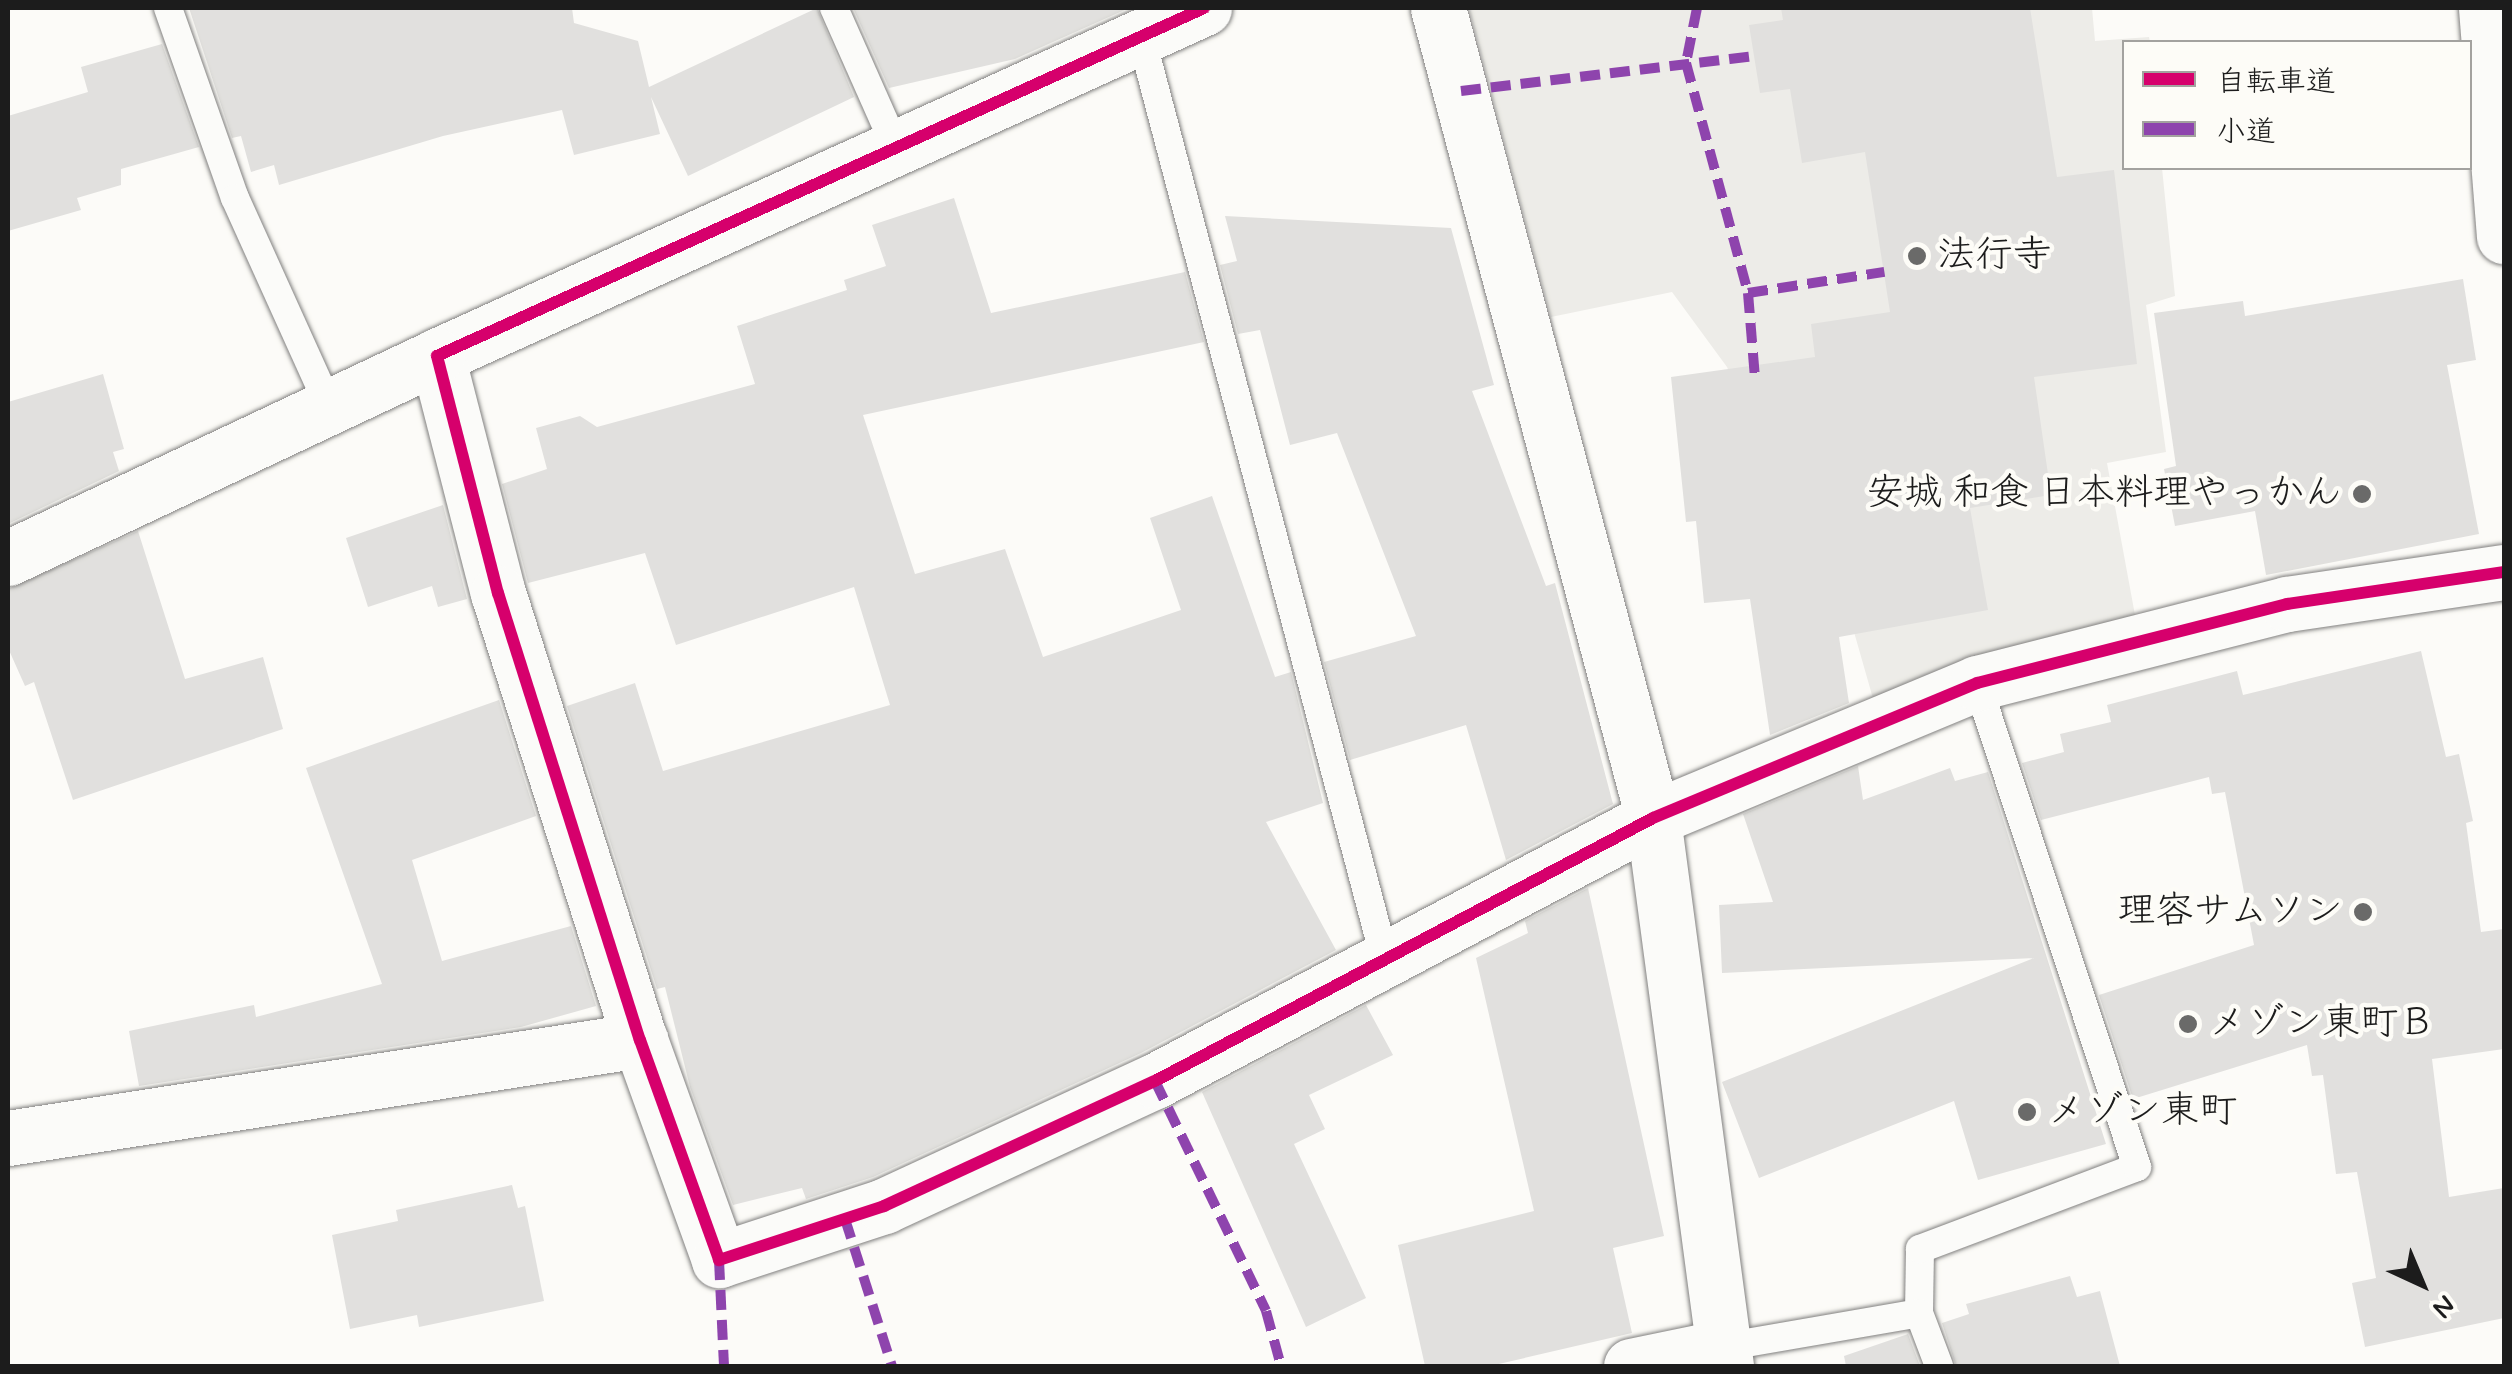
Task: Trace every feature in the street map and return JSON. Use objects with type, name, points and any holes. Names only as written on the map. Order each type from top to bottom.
[{"type":"street","points":[[8,558],[437,356],[1204,8]]},
{"type":"street","points":[[1438,8],[1653,818],[1724,1357],[1631,1366]]},
{"type":"street","points":[[2486,8],[2504,236]]},
{"type":"street","points":[[437,356],[498,593],[640,1040],[719,1260],[884,1206],[1155,1081],[1653,818],[1977,683],[2286,604],[2504,572]]},
{"type":"street","points":[[8,1138],[640,1040]]},
{"type":"lane","points":[[168,8],[235,198],[329,406]]},
{"type":"lane","points":[[834,8],[896,148]]},
{"type":"lane","points":[[1141,36],[1385,960]]},
{"type":"lane","points":[[1940,1366],[1919,1313],[1920,1249],[2137,1167],[1977,683]]},
{"type":"lane","points":[[1724,1357],[1919,1313]]},
{"type":"shaded area","points":[[1469,8],[2092,8],[2095,41],[2149,37],[2150,40],[2122,40],[2122,170],[2162,170],[2175,296],[2146,305],[2166,452],[2107,463],[2137,626],[1874,702],[1790,408],[1746,411],[1727,367],[1672,292],[1551,317]]},
{"type":"building","points":[[189,8],[572,8],[574,23],[638,41],[649,87],[817,8],[854,97],[688,176],[651,97],[660,134],[574,155],[562,110],[443,136],[279,185],[274,165],[251,172],[241,136],[232,138]]},
{"type":"building","points":[[853,8],[1129,8],[1015,59],[889,88]]},
{"type":"building","points":[[1781,8],[2030,8],[2057,177],[2114,170],[2137,364],[2034,377],[2051,495],[1970,508],[1988,610],[1839,637],[1849,703],[1770,735],[1750,599],[1704,603],[1696,521],[1686,522],[1671,377],[1815,357],[1811,324],[1890,312],[1865,152],[1802,163],[1790,89],[1760,93],[1749,25],[1783,20]]},
{"type":"building","points":[[162,44],[199,147],[121,169],[121,185],[77,198],[81,210],[8,231],[8,116],[88,92],[81,67]]},
{"type":"building","points":[[954,198],[991,313],[1185,272],[1204,342],[863,415],[915,574],[1005,549],[1043,657],[1181,610],[1150,518],[1212,496],[1275,677],[1291,672],[1323,803],[1266,822],[1336,950],[1141,1053],[873,1177],[806,1199],[802,1188],[733,1205],[690,1087],[665,987],[657,989],[567,706],[635,683],[663,771],[890,705],[854,587],[676,645],[645,553],[528,583],[502,484],[547,469],[536,428],[580,416],[597,427],[755,384],[737,326],[847,290],[844,280],[886,266],[872,225]]},
{"type":"building","points":[[1225,216],[1451,228],[1494,385],[1472,391],[1546,586],[1555,583],[1613,804],[1506,860],[1466,725],[1350,760],[1324,662],[1416,636],[1337,433],[1290,445],[1260,330],[1238,334],[1220,265],[1237,261]]},
{"type":"building","points":[[2463,279],[2476,360],[2447,365],[2479,534],[2266,575],[2255,511],[2175,526],[2164,469],[2176,466],[2154,313],[2243,301],[2245,316]]},
{"type":"building","points":[[103,374],[124,449],[113,452],[119,471],[8,524],[8,402]]},
{"type":"building","points":[[443,505],[467,599],[438,607],[432,586],[368,607],[346,538]]},
{"type":"building","points":[[138,531],[185,679],[263,657],[283,729],[73,800],[34,682],[25,686],[8,648],[8,589]]},
{"type":"building","points":[[2421,651],[2446,757],[2459,754],[2473,821],[2466,823],[2481,932],[2504,929],[2504,1049],[2432,1059],[2449,1197],[2504,1188],[2504,1318],[2365,1347],[2352,1283],[2376,1278],[2357,1172],[2336,1174],[2323,1075],[2312,1076],[2307,1045],[2133,1099],[2099,995],[2254,945],[2225,792],[2212,794],[2209,777],[2041,820],[2022,763],[2064,752],[2060,734],[2111,722],[2107,705],[2237,671],[2243,695]]},
{"type":"building","points":[[499,700],[536,816],[412,860],[442,961],[571,926],[596,1006],[521,1027],[139,1086],[129,1031],[254,1005],[256,1017],[382,984],[306,768]]},
{"type":"building","points":[[1858,766],[1863,800],[1950,768],[1955,781],[1988,772],[2106,1144],[1978,1180],[1954,1101],[1759,1178],[1722,1082],[2034,958],[1722,973],[1719,905],[1773,902],[1743,814]]},
{"type":"building","points":[[1588,888],[1664,1236],[1613,1248],[1632,1333],[1490,1366],[1425,1366],[1398,1245],[1534,1211],[1476,958],[1528,933],[1525,921]]},
{"type":"building","points":[[1366,1005],[1393,1055],[1309,1095],[1325,1129],[1294,1144],[1366,1298],[1306,1327],[1202,1092]]},
{"type":"building","points":[[512,1185],[518,1208],[525,1206],[544,1301],[419,1327],[417,1315],[350,1329],[332,1235],[398,1221],[396,1210]]},
{"type":"building","points":[[2070,1276],[2077,1297],[2100,1291],[2120,1366],[1956,1366],[1942,1323],[1969,1314],[1966,1304]]},
{"type":"building","points":[[1908,1334],[1920,1366],[1846,1366],[1844,1356]]},
{"type":"marked path","points":[[1697,8],[1686,63],[1748,293],[1755,378]]},
{"type":"marked path","points":[[1461,91],[1755,56]]},
{"type":"marked path","points":[[1748,293],[1884,272]]},
{"type":"marked path","points":[[1155,1081],[1266,1311],[1281,1366]]},
{"type":"marked path","points":[[845,1219],[892,1366]]},
{"type":"marked path","points":[[719,1260],[724,1366]]},
{"type":"cycle path","points":[[1204,8],[437,356],[498,593],[640,1040],[719,1260],[884,1206],[1155,1081],[1653,818],[1977,683],[2287,604],[2504,572]]},
{"type":"place","name":"法行寺","points":[[1917,256]]},
{"type":"place","name":"安城 和食 日本料理やっかん","points":[[2362,494]]},
{"type":"place","name":"理容サムソン","points":[[2363,912]]},
{"type":"place","name":"メゾン東町Ｂ","points":[[2188,1024]]},
{"type":"place","name":"メゾン東町","points":[[2027,1112]]}]
